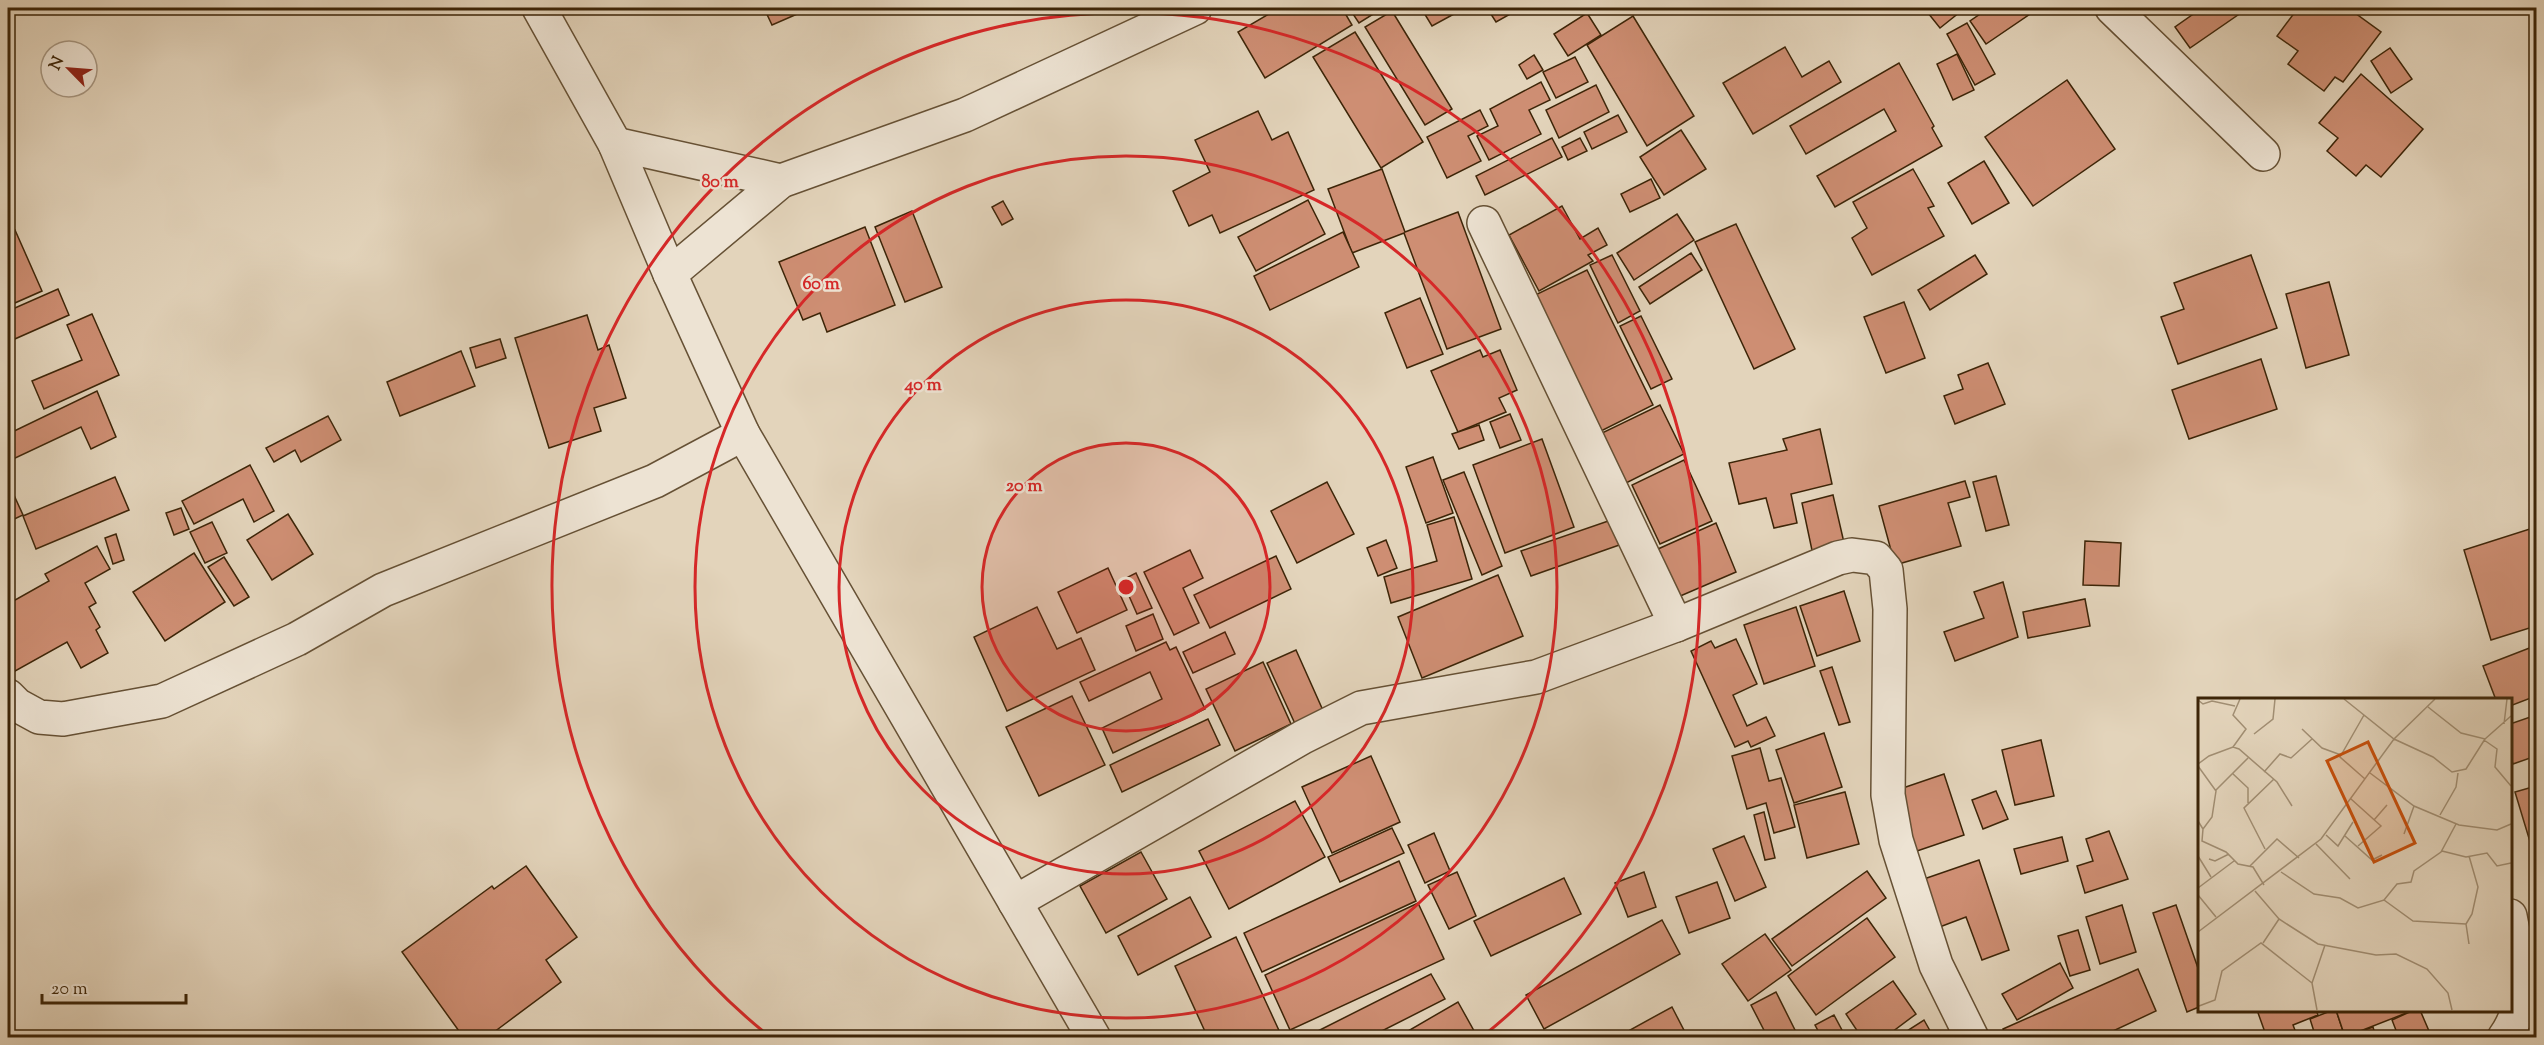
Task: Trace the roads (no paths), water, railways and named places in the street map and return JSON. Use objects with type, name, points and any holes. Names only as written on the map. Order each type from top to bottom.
[{"type":"street","points":[[539,8],[615,144],[670,274],[743,434],[1094,1038]]},
{"type":"street","points":[[670,274],[781,181],[965,115],[1195,8]]},
{"type":"street","points":[[2112,8],[2263,154]]},
{"type":"street","points":[[615,144],[781,181]]},
{"type":"street","points":[[1484,223],[1676,625]]},
{"type":"street","points":[[8,696],[17,705],[39,717],[63,719],[162,701],[297,639],[383,590],[655,481],[743,434]]},
{"type":"street","points":[[1015,902],[1304,737],[1361,708],[1536,677],[1676,625],[1838,558],[1852,555],[1876,558],[1886,570],[1890,609],[1888,795],[1894,829],[1936,964],[1972,1038]]},
{"type":"street","points":[[2504,1038],[2519,1013],[2522,983],[2511,922]]}]
